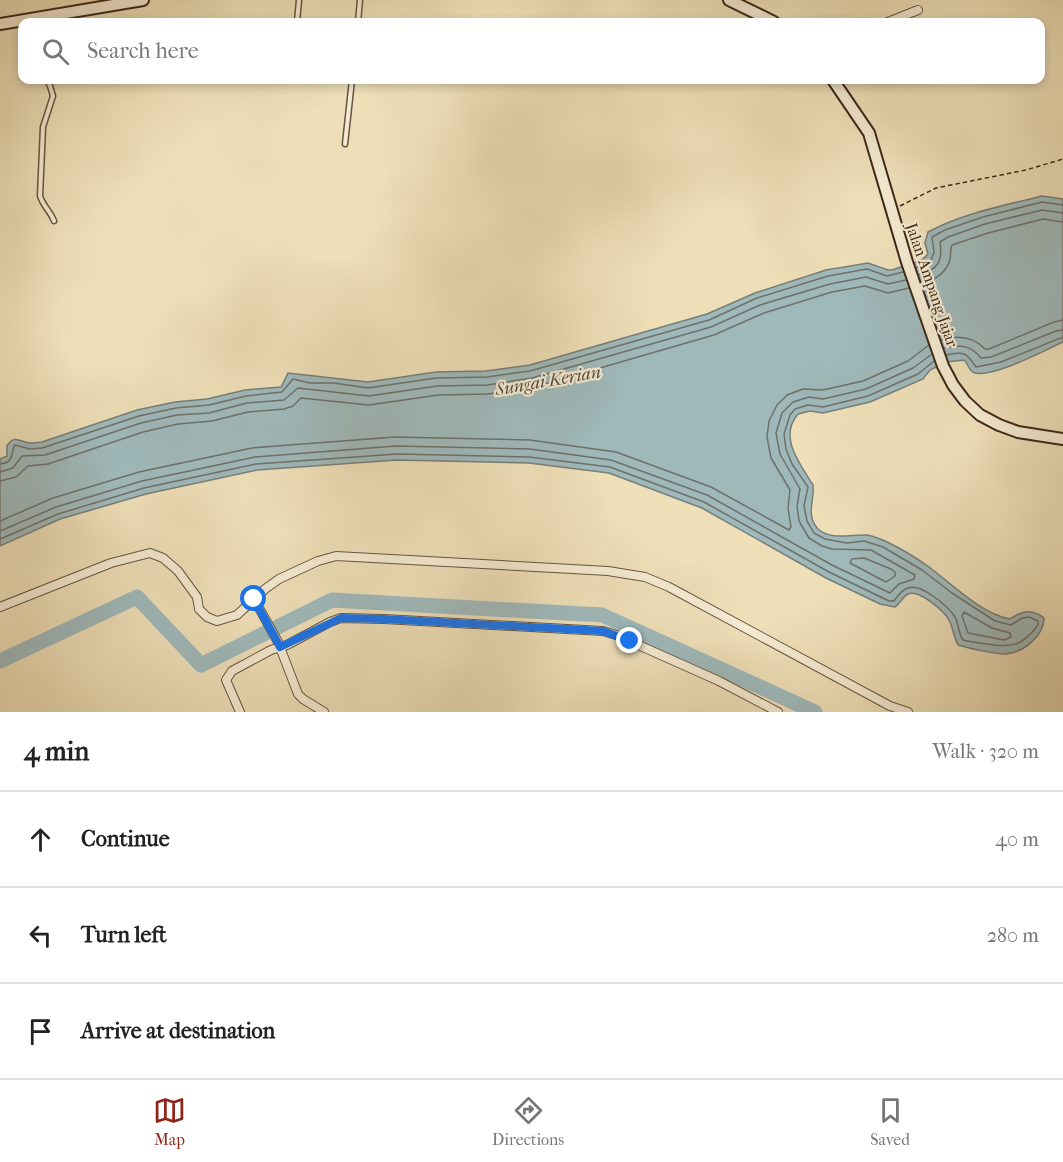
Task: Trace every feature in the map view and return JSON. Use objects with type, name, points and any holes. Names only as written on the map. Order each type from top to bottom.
[{"type":"street","points":[[46,18],[143,0]]},
{"type":"street","points":[[729,0],[766,18]]},
{"type":"street","points":[[898,18],[918,10]]},
{"type":"street","points":[[0,24],[18,22]]},
{"type":"street","name":"Jalan Ampang Jajar","points":[[836,84],[869,133],[907,262],[953,385],[980,415],[999,425],[1018,432],[1063,439]]},
{"type":"street","points":[[0,607],[111,563],[150,553],[163,558],[178,571],[197,597],[199,609],[207,617],[217,621],[237,615],[279,579],[318,561],[336,556],[626,573],[645,577],[669,587],[890,706],[908,712]]},
{"type":"street","points":[[254,599],[279,644],[298,694],[324,712]]},
{"type":"street","points":[[240,712],[226,680],[232,671],[279,644],[341,618],[603,631],[616,634],[719,681],[778,712]]},
{"type":"lane","points":[[297,18],[299,0]]},
{"type":"lane","points":[[358,18],[360,0]]},
{"type":"lane","points":[[48,84],[52,96],[43,127],[40,196],[54,221]]},
{"type":"lane","points":[[345,144],[352,84]]},
{"type":"path","points":[[891,210],[936,188],[1026,170],[1063,159]]},
{"type":"water","name":"Sungai Kerian","points":[[1042,196],[1063,199],[1063,342],[1019,362],[984,373],[973,372],[964,360],[946,362],[930,370],[923,379],[870,402],[823,413],[810,411],[798,414],[792,423],[790,432],[793,450],[813,485],[811,513],[818,529],[828,535],[868,535],[885,541],[929,567],[978,605],[999,616],[1010,619],[1019,614],[1031,612],[1044,618],[1036,637],[1025,647],[1012,653],[995,653],[958,645],[947,618],[938,607],[925,598],[913,593],[906,595],[895,607],[880,604],[826,578],[702,508],[609,473],[529,463],[397,460],[257,470],[146,494],[60,519],[0,546],[0,459],[7,456],[7,446],[13,440],[27,443],[42,442],[137,410],[175,402],[207,399],[245,390],[281,387],[288,373],[368,382],[436,372],[486,371],[530,365],[707,314],[755,293],[826,270],[868,263],[892,270],[922,260],[928,254],[925,243],[928,232],[941,225]]},
{"type":"waterway","points":[[0,661],[137,597],[201,665],[332,600],[602,615],[815,712]]},
{"type":"route","points":[[254,599],[280,647],[341,618],[603,631],[630,641]]}]
